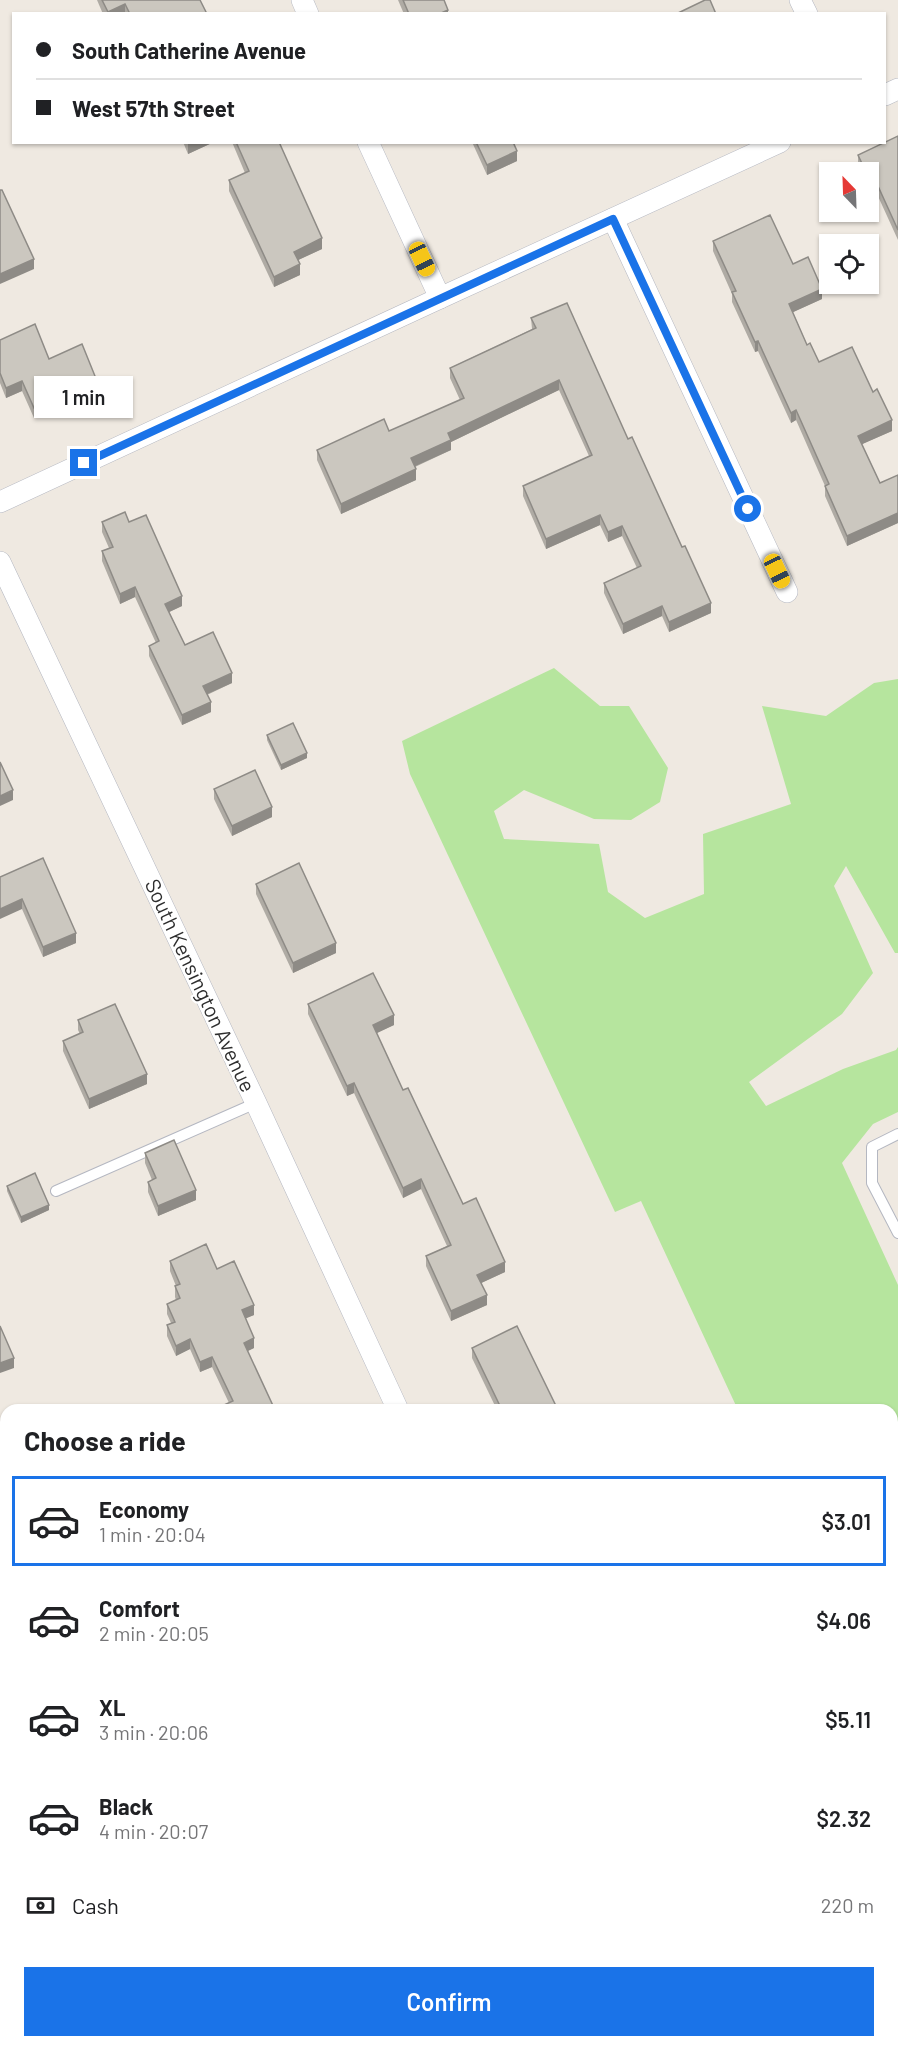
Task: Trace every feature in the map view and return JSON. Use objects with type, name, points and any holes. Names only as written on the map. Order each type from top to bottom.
[{"type":"street","points":[[369,144],[440,298]]},
{"type":"street","points":[[0,502],[776,144]]},
{"type":"street","points":[[613,219],[787,592]]},
{"type":"street","name":"South Kensington Avenue","points":[[0,562],[256,1103],[395,1404]]},
{"type":"lane","points":[[56,1191],[256,1103]]},
{"type":"lane","points":[[898,1134],[872,1147],[872,1183],[898,1233]]},
{"type":"green space","points":[[554,668],[600,706],[629,706],[668,768],[660,802],[631,820],[594,819],[524,790],[494,811],[504,839],[599,844],[608,892],[645,918],[704,894],[703,834],[791,804],[762,706],[826,716],[874,683],[898,679],[898,953],[895,953],[846,866],[834,886],[873,973],[842,1014],[749,1082],[766,1106],[843,1069],[896,1050],[898,1047],[898,1112],[873,1124],[842,1163],[898,1285],[898,1404],[735,1404],[641,1201],[615,1212],[410,774],[402,741]]},
{"type":"building","points":[[102,0],[200,0],[206,12],[129,12],[125,4],[108,12]]},
{"type":"building","points":[[403,0],[444,0],[448,10],[444,12],[408,12]]},
{"type":"building","points":[[705,0],[710,0],[715,12],[680,12]]},
{"type":"building","points":[[898,136],[898,230],[879,188],[879,162],[861,162],[858,155],[886,144],[886,142]]},
{"type":"building","points":[[237,144],[280,144],[322,238],[294,252],[300,264],[274,277],[229,180],[249,171]]},
{"type":"building","points":[[477,144],[514,144],[517,151],[487,165]]},
{"type":"building","points":[[0,190],[34,259],[0,274]]},
{"type":"building","points":[[770,215],[793,264],[808,257],[819,282],[819,290],[789,304],[807,345],[810,343],[819,362],[852,347],[873,392],[877,389],[892,420],[858,436],[880,483],[898,475],[898,513],[847,536],[825,486],[829,484],[796,410],[791,413],[758,341],[755,342],[732,292],[736,291],[713,241]]},
{"type":"building","points":[[567,303],[628,439],[632,437],[682,547],[685,546],[711,603],[669,622],[662,606],[623,624],[604,583],[641,566],[622,526],[608,532],[600,515],[546,539],[523,486],[592,455],[559,380],[448,433],[451,440],[411,458],[416,469],[341,504],[317,450],[384,419],[389,431],[464,398],[450,368],[536,328],[531,318]]},
{"type":"building","points":[[35,324],[49,359],[82,344],[97,381],[34,408],[22,381],[6,388],[0,373],[0,340]]},
{"type":"building","points":[[125,512],[129,522],[146,515],[182,596],[165,604],[185,645],[213,632],[232,673],[203,686],[211,702],[182,715],[149,646],[159,641],[135,587],[120,594],[102,551],[113,547],[102,522]]},
{"type":"building","points":[[293,723],[307,753],[281,765],[267,735]]},
{"type":"building","points":[[0,762],[13,790],[0,796]]},
{"type":"building","points":[[255,770],[272,807],[232,826],[214,789]]},
{"type":"building","points":[[43,858],[76,933],[43,947],[22,899],[0,909],[0,877]]},
{"type":"building","points":[[299,863],[336,943],[293,963],[256,884]]},
{"type":"building","points":[[373,973],[394,1015],[373,1025],[403,1090],[408,1088],[463,1204],[476,1198],[505,1262],[477,1275],[487,1295],[451,1311],[426,1256],[451,1245],[421,1179],[403,1188],[354,1083],[347,1086],[308,1004]]},
{"type":"building","points":[[115,1004],[147,1074],[89,1099],[63,1041],[83,1032],[78,1020]]},
{"type":"building","points":[[174,1140],[196,1190],[158,1206],[148,1182],[156,1178],[145,1153]]},
{"type":"building","points":[[35,1173],[49,1205],[21,1217],[7,1186]]},
{"type":"building","points":[[206,1244],[217,1269],[234,1261],[254,1305],[242,1310],[254,1338],[244,1343],[272,1404],[226,1404],[233,1401],[212,1357],[200,1362],[190,1339],[176,1346],[167,1325],[175,1322],[167,1304],[180,1298],[175,1286],[180,1284],[170,1261]]},
{"type":"building","points":[[0,1326],[14,1358],[0,1363]]},
{"type":"building","points":[[517,1326],[555,1404],[499,1404],[472,1348]]},
{"type":"route","points":[[84,463],[613,219],[748,509]]}]
